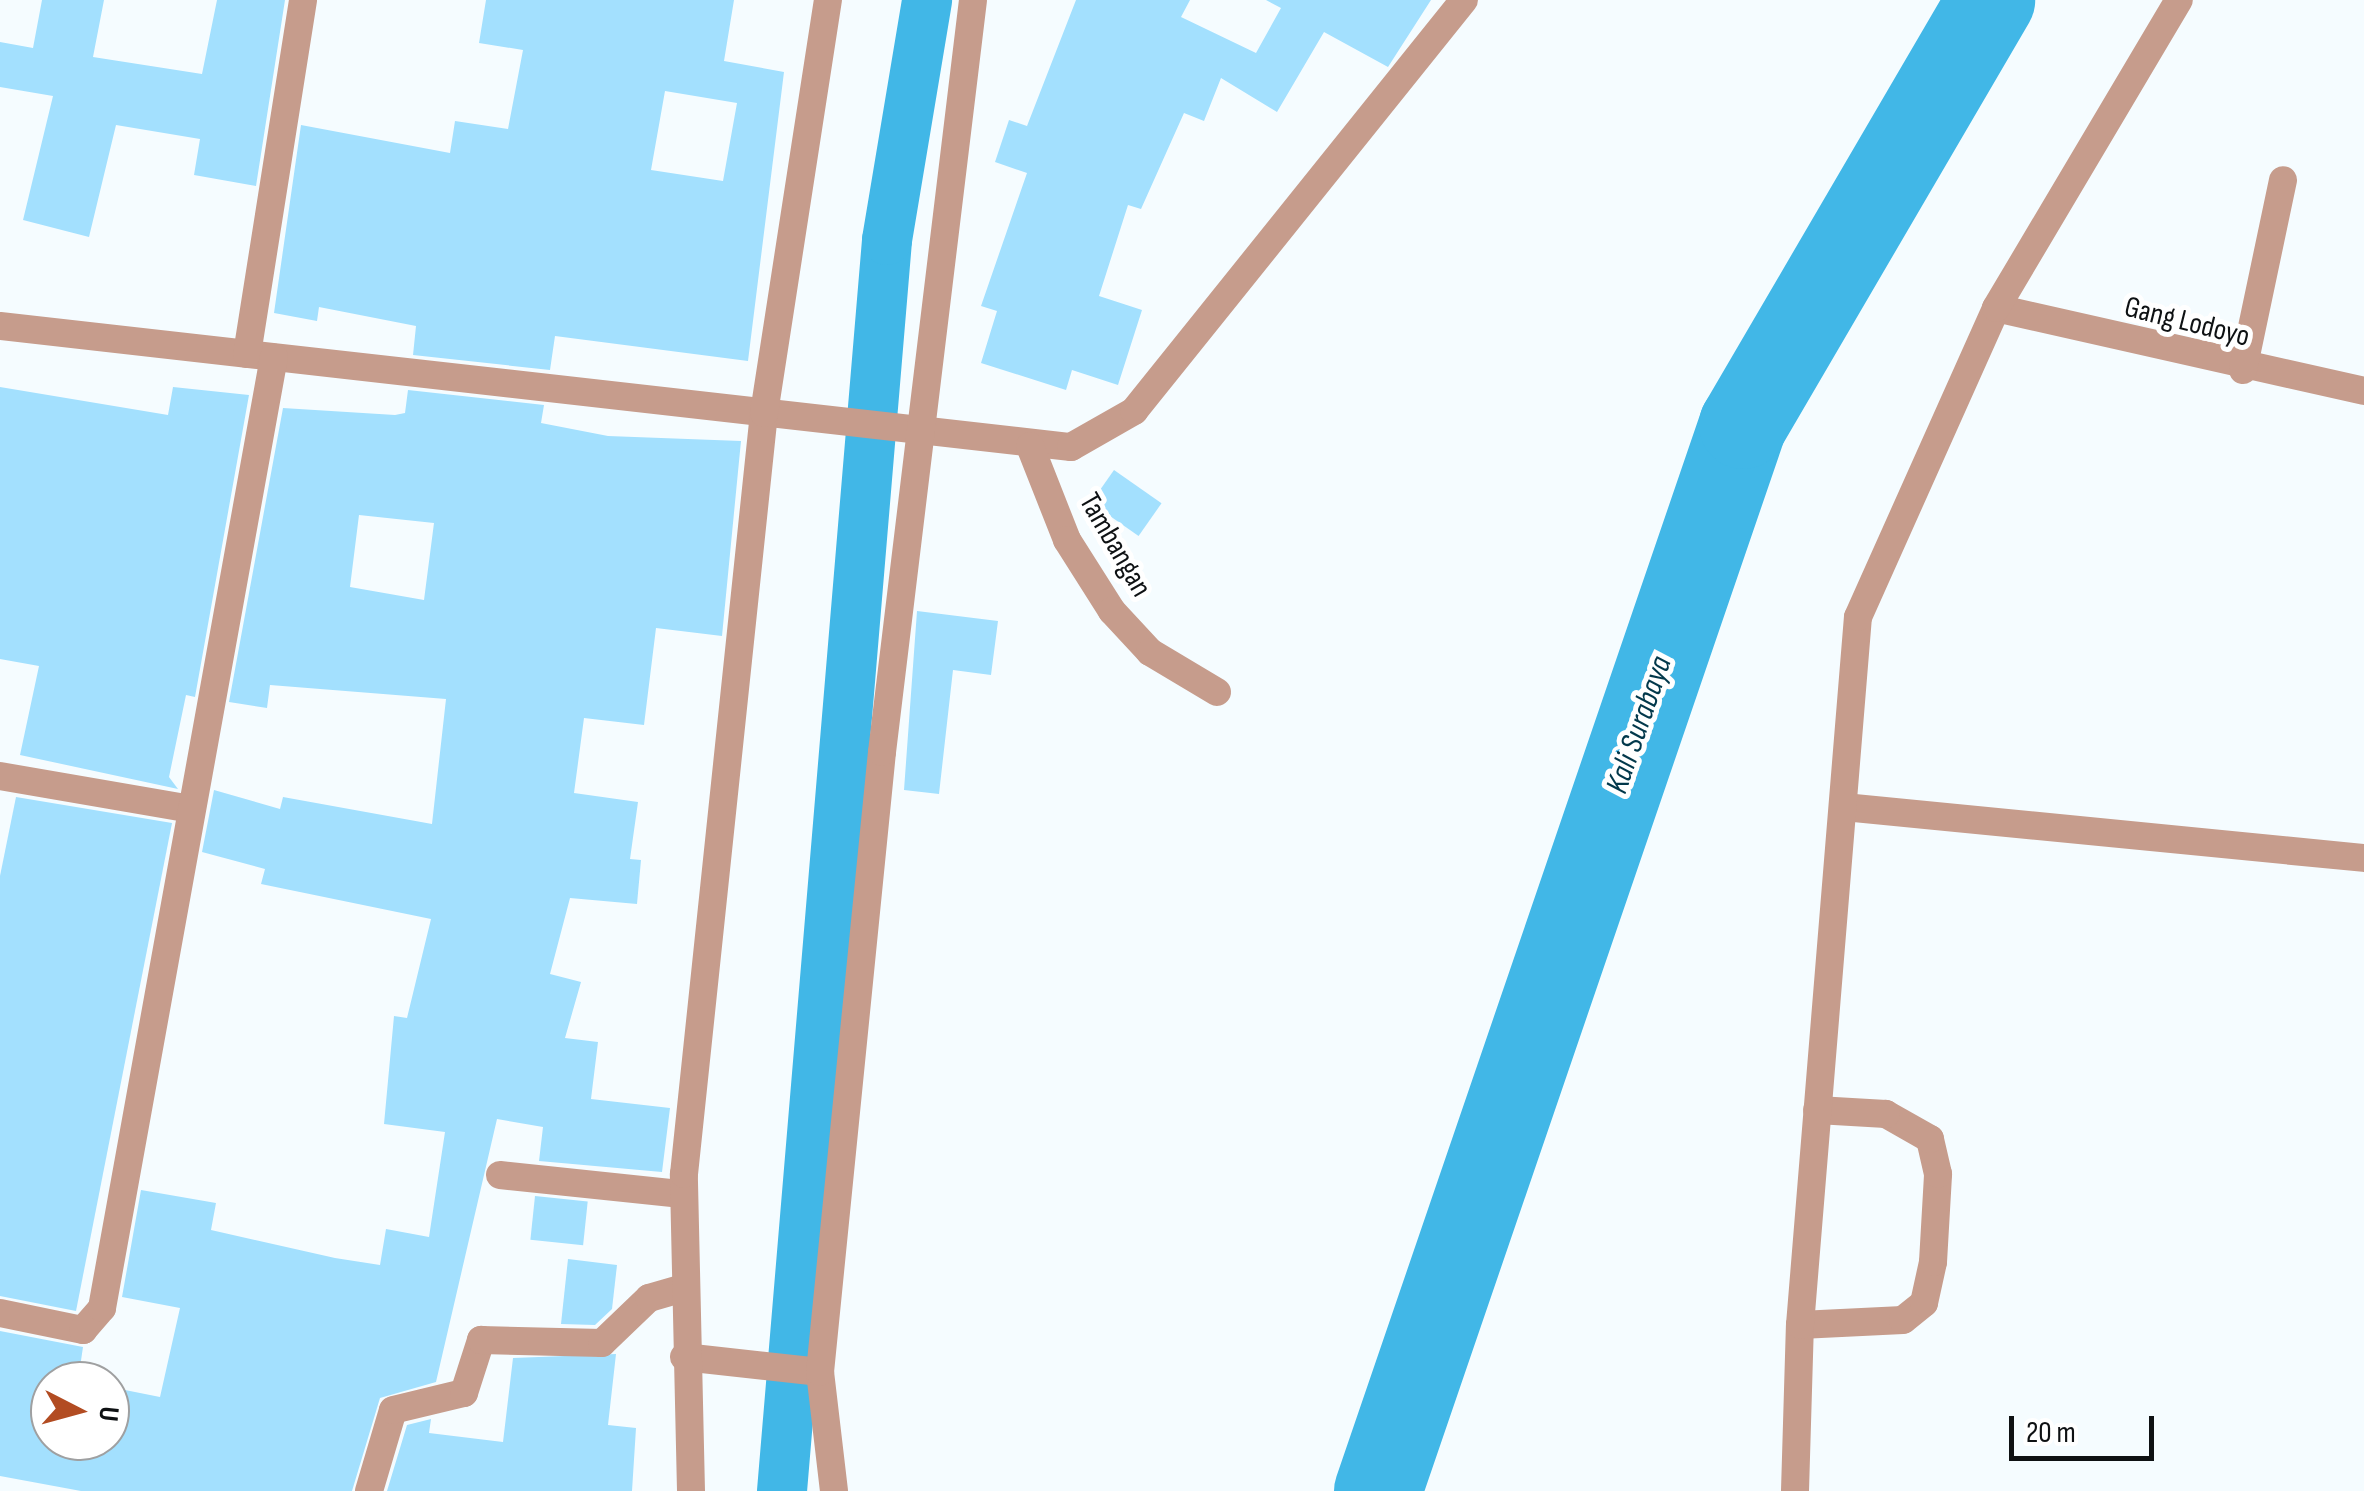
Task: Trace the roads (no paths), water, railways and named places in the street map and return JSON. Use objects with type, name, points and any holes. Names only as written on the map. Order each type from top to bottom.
[{"type":"street","points":[[0,1313],[82,1330],[102,1308],[191,809],[260,356],[303,0]]},
{"type":"street","points":[[691,1491],[695,1359],[684,1288],[682,1194],[764,413],[828,0]]},
{"type":"street","points":[[834,1491],[811,1371],[917,431],[974,0]]},
{"type":"street","points":[[0,326],[1030,446],[1088,442],[1134,411],[1464,0]]},
{"type":"street","points":[[1795,1491],[1800,1325],[1858,617],[1996,308],[2179,0]]},
{"type":"street","points":[[2243,370],[2283,180]]},
{"type":"street","name":"Gang Lodoyo","points":[[1996,308],[2243,370],[2364,391]]},
{"type":"street","name":"Tambangan","points":[[1030,446],[1067,540],[1112,611],[1150,652],[1218,692]]},
{"type":"street","points":[[0,776],[191,809]]},
{"type":"street","points":[[1844,808],[2364,858]]},
{"type":"street","points":[[1800,1325],[1903,1320],[1924,1303],[1932,1262],[1938,1174],[1930,1139],[1886,1114],[1818,1110]]},
{"type":"street","points":[[500,1175],[682,1194]]},
{"type":"street","points":[[369,1491],[392,1410],[464,1393],[481,1340],[602,1343],[649,1298],[684,1288]]},
{"type":"street","points":[[695,1359],[811,1371]]},
{"type":"waterway","points":[[782,1491],[887,240],[927,0]]},
{"type":"waterway","name":"Kali Surabaya","points":[[1378,1491],[1743,425],[1991,0]]}]
